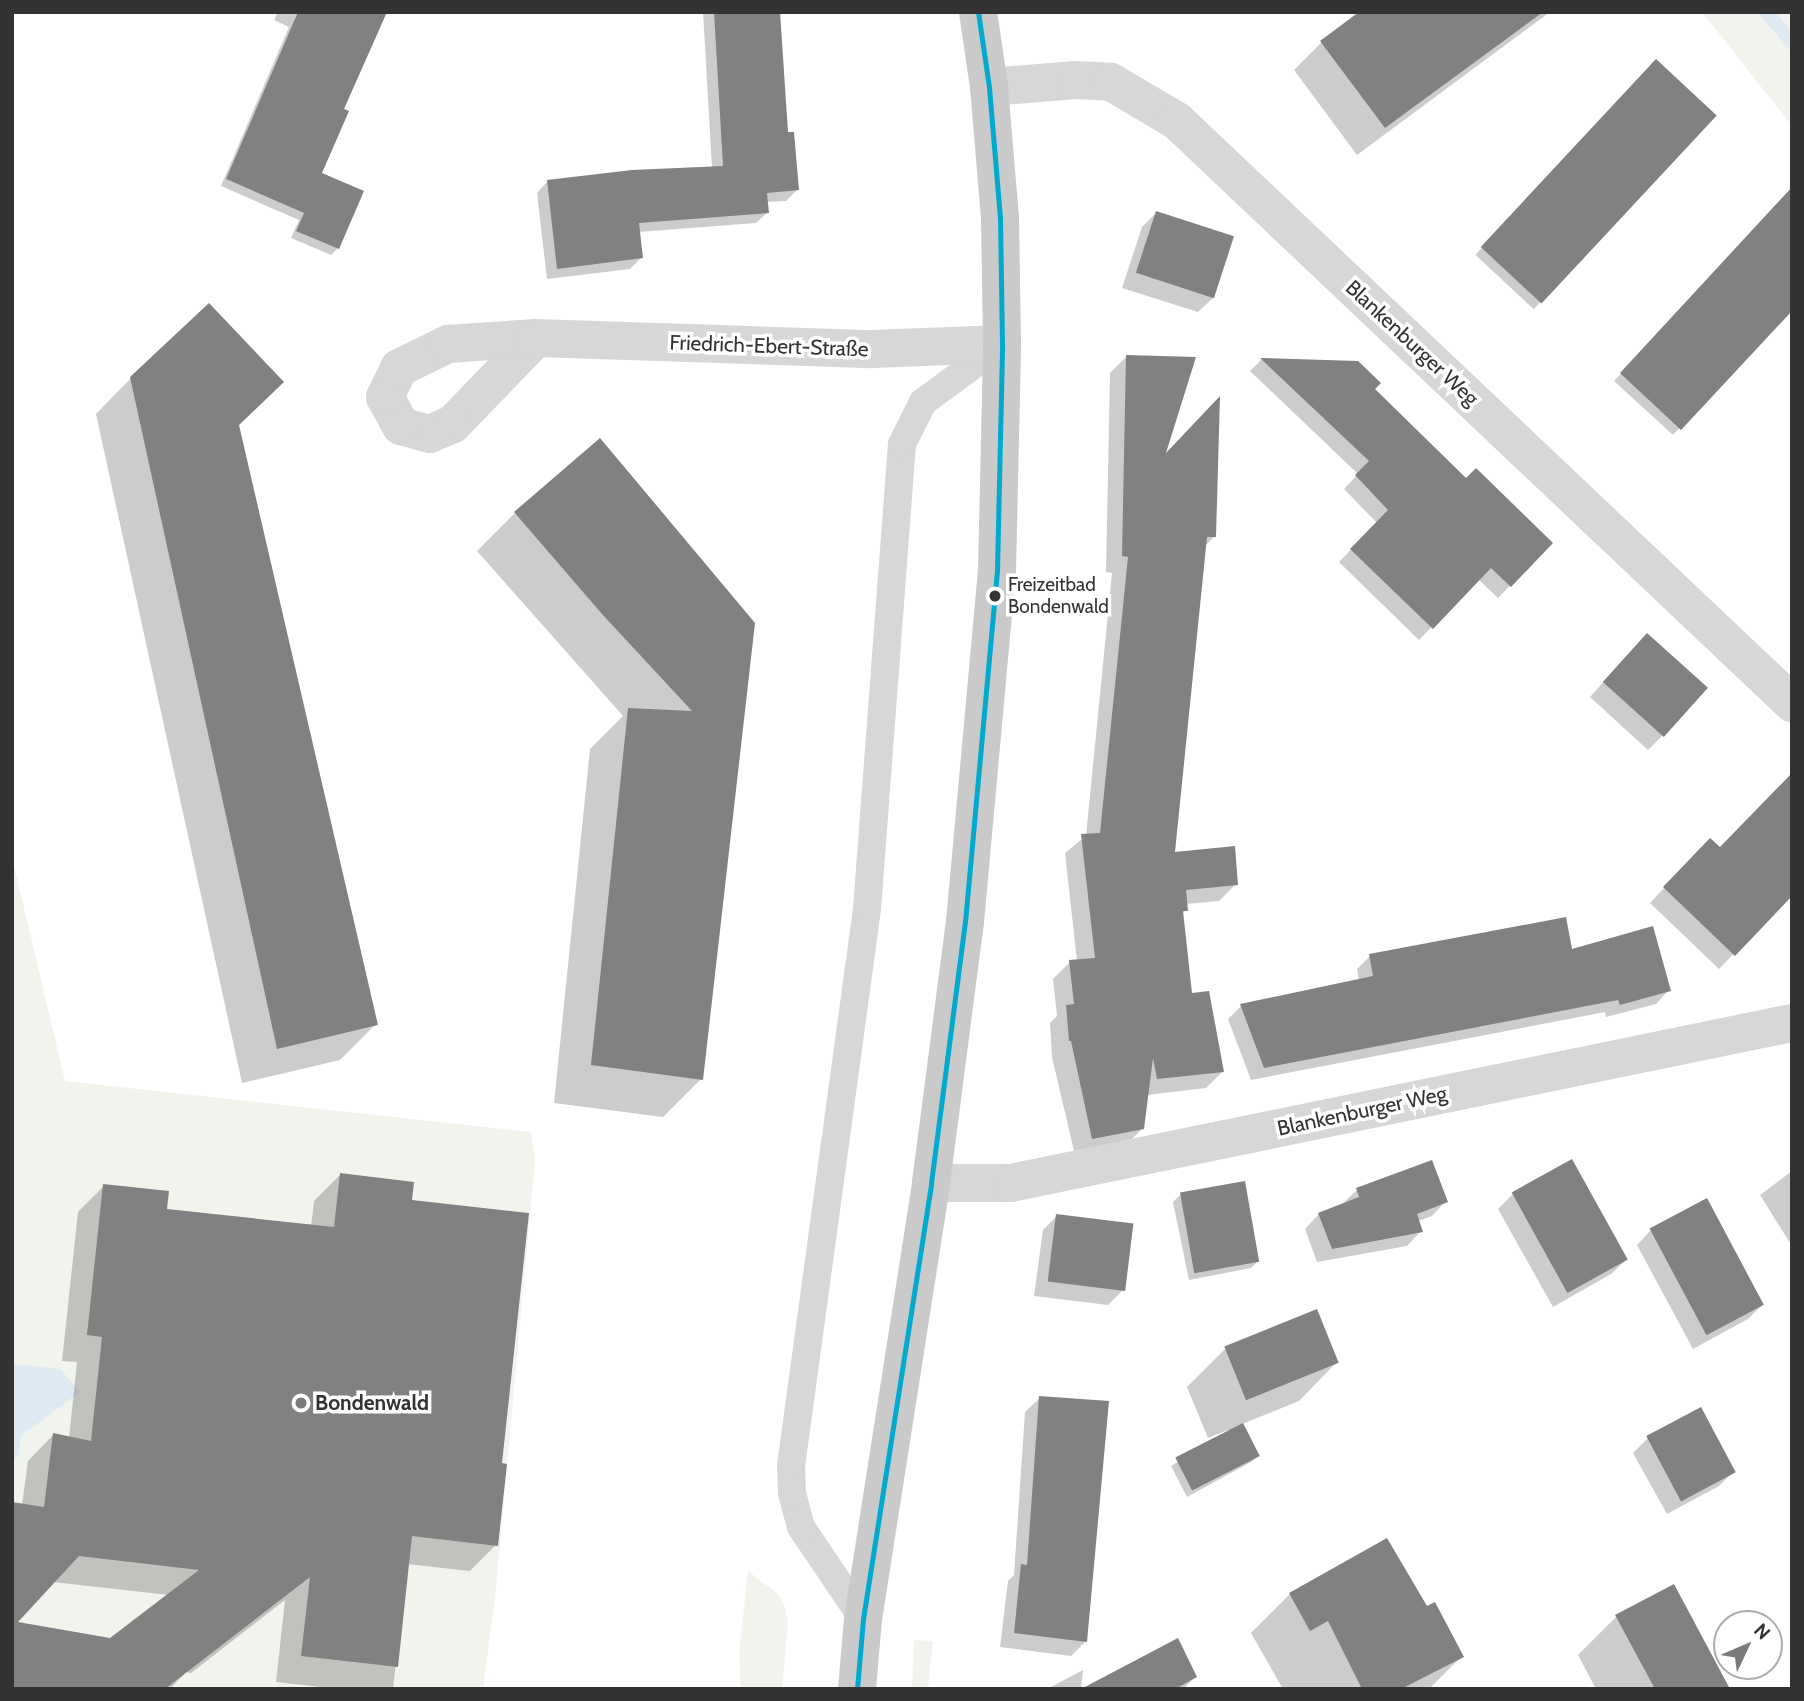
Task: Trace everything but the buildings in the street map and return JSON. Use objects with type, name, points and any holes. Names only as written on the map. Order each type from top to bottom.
[{"type":"main road","points":[[857,1689],[863,1619],[931,1182],[965,922],[997,571],[1002,344],[1000,218],[989,87],[978,12]]},
{"type":"street","name":"Blankenburger Weg","points":[[989,87],[1076,80],[1111,82],[1177,121],[1792,703]]},
{"type":"street","name":"Friedrich-Ebert-Straße","points":[[536,338],[872,349],[1002,344]]},
{"type":"street","name":"Blankenburger Weg","points":[[931,1182],[1011,1182],[1792,1023]]},
{"type":"lane","points":[[863,1619],[801,1527],[792,1493],[791,1466],[867,908],[902,444],[923,402],[1002,344]]},
{"type":"shaded area","points":[[1702,12],[1792,12],[1792,126]]},
{"type":"shaded area","points":[[12,857],[65,1081],[531,1132],[535,1159],[495,1598],[483,1689],[12,1689]]},
{"type":"shaded area","points":[[12,1364],[60,1369],[80,1392],[21,1436],[19,1455],[12,1460]]},
{"type":"shaded area","points":[[748,1571],[778,1594],[785,1607],[788,1623],[782,1689],[741,1689],[739,1653]]},
{"type":"shaded area","points":[[914,1640],[933,1641],[928,1689],[912,1689]]},
{"type":"waterway","points":[[1766,12],[1792,42]]},
{"type":"transit line","points":[[857,1689],[863,1619],[931,1183],[965,922],[997,571],[1002,344],[1000,218],[989,87],[978,12]]},
{"type":"place","name":"Freizeitbad Bondenwald","points":[[995,596]]},
{"type":"place","name":"Bondenwald","points":[[301,1403]]}]
